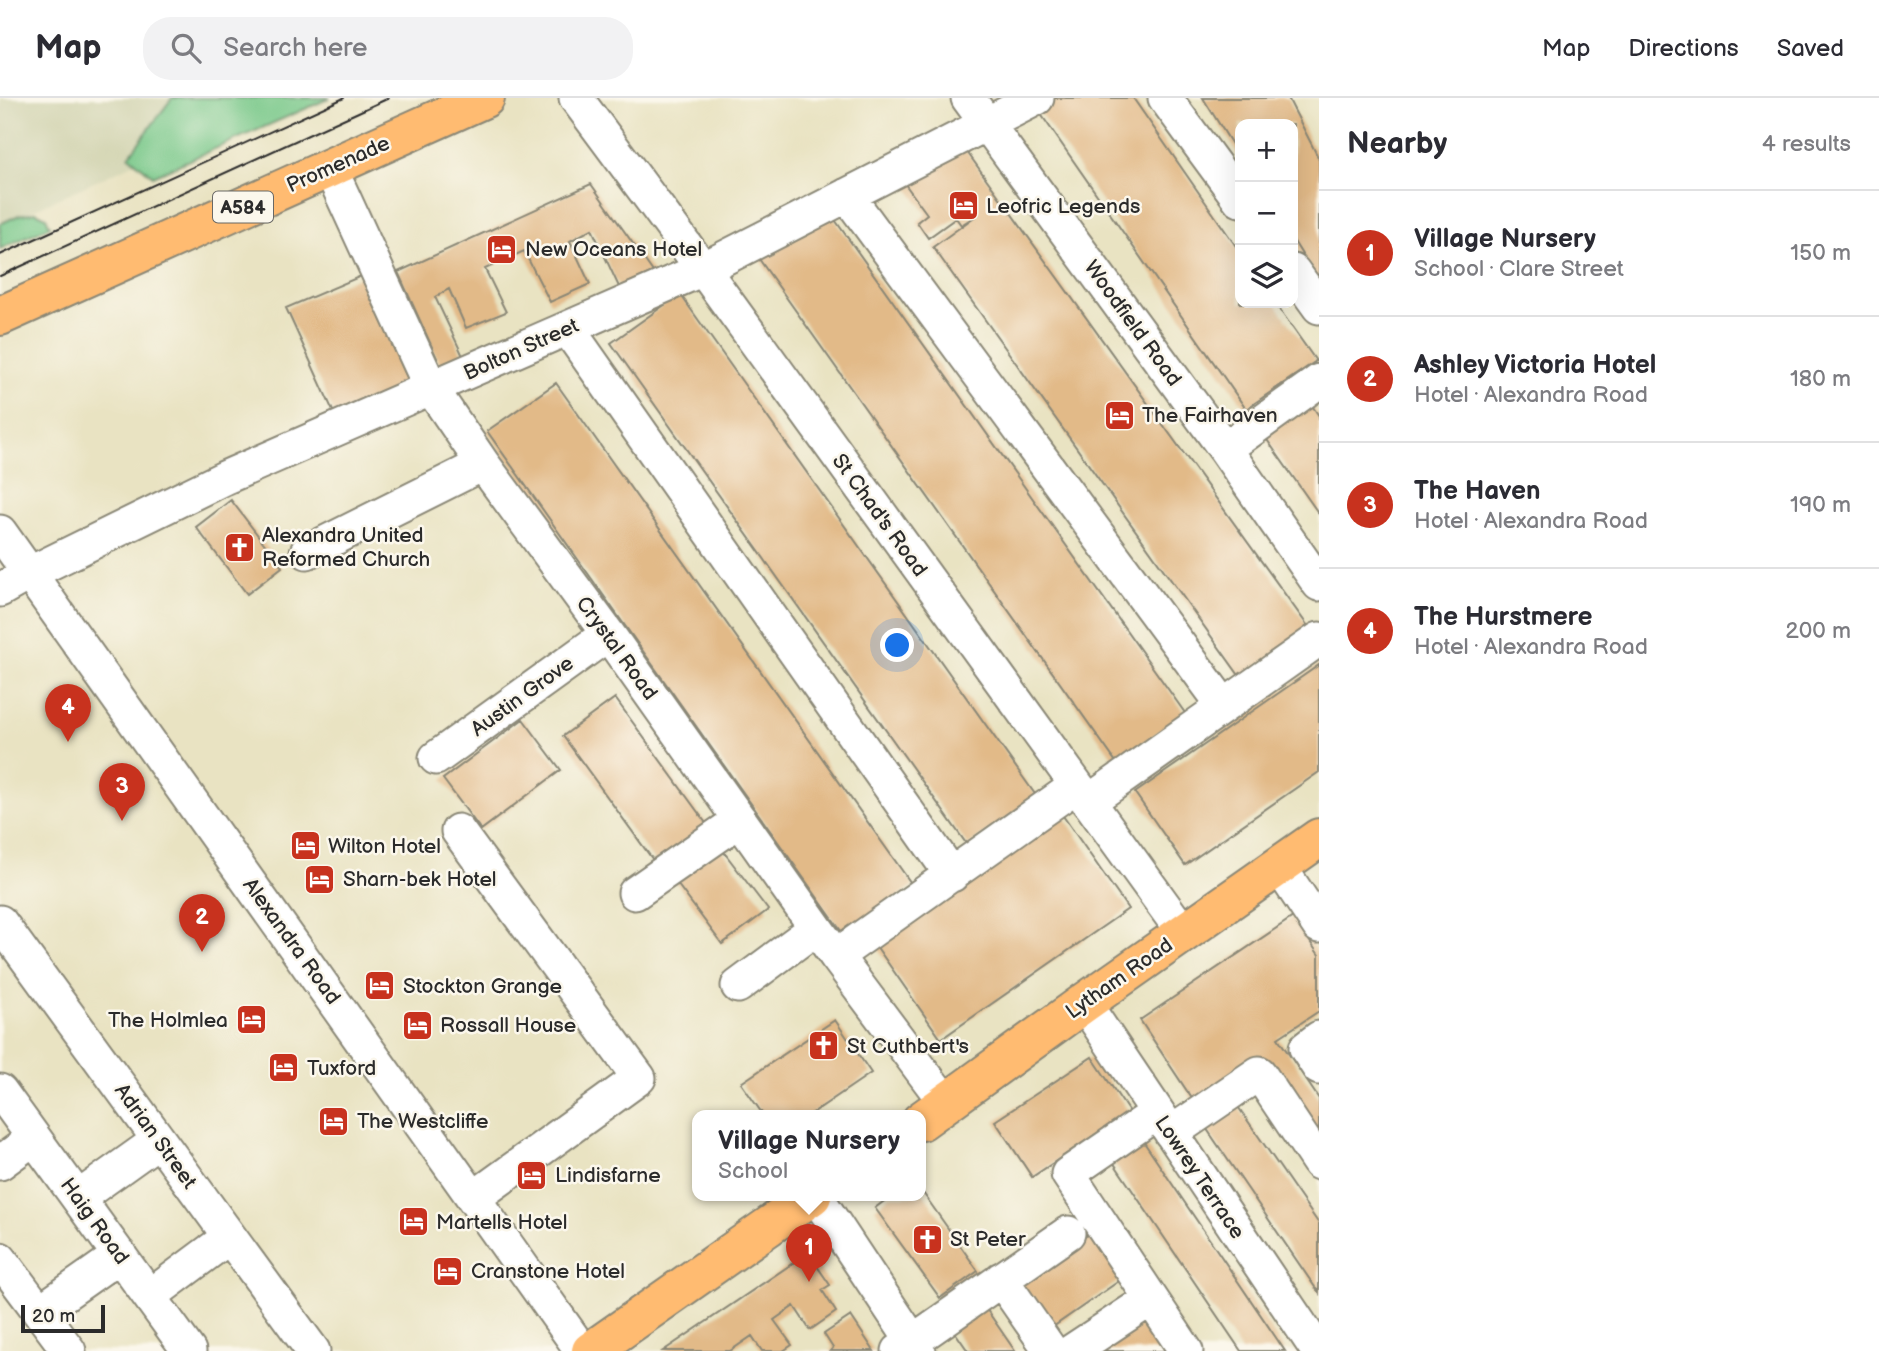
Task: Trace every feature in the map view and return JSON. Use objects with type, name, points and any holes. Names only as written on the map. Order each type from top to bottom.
[{"type":"main road","name":"Promenade","points":[[0,316],[485,98]]},
{"type":"main road","name":"Lytham Road","points":[[934,1112],[1183,932],[1319,838]]},
{"type":"main road","points":[[591,1351],[799,1201]]},
{"type":"street","name":"St Chad's Road","points":[[576,98],[704,269],[1183,932]]},
{"type":"street","name":"Woodfield Road","points":[[968,98],[1225,449],[1319,584]]},
{"type":"street","name":"Bolton Street","points":[[0,590],[224,478],[704,269],[1037,98]]},
{"type":"street","points":[[1165,98],[1235,193]]},
{"type":"street","name":"Crystal Road","points":[[330,168],[431,388],[817,928],[934,1112]]},
{"type":"street","points":[[847,195],[1224,706]]},
{"type":"street","points":[[1298,278],[1319,307]]},
{"type":"street","points":[[568,329],[953,875]]},
{"type":"street","points":[[1225,449],[1319,381]]},
{"type":"street","points":[[307,552],[483,464]]},
{"type":"street","name":"Alexandra Road","points":[[0,532],[582,1351]]},
{"type":"street","name":"Austin Grove","points":[[436,758],[608,634]]},
{"type":"street","points":[[836,956],[953,875],[1224,706],[1319,639]]},
{"type":"street","points":[[635,893],[740,820]]},
{"type":"street","points":[[458,831],[639,1079],[475,1197]]},
{"type":"street","points":[[1279,866],[1319,926]]},
{"type":"street","name":"Adrian Street","points":[[0,922],[313,1351]]},
{"type":"street","points":[[738,986],[817,928]]},
{"type":"street","name":"Lowrey Terrace","points":[[1084,1003],[1318,1351]]},
{"type":"street","points":[[1319,1038],[1306,1048],[1319,1068]]},
{"type":"street","points":[[1186,1351],[1068,1174],[1259,1073],[1319,1163]]},
{"type":"street","name":"Haig Road","points":[[0,1091],[189,1351]]},
{"type":"street","points":[[0,1163],[34,1138]]},
{"type":"street","points":[[78,1198],[159,1140]]},
{"type":"street","points":[[801,1201],[910,1348],[1001,1279],[1068,1233]]},
{"type":"street","points":[[150,1296],[229,1237]]},
{"type":"street","points":[[39,1312],[120,1255]]},
{"type":"street","points":[[0,1259],[69,1351]]},
{"type":"street","points":[[1001,1279],[1051,1351]]},
{"type":"street","points":[[1072,1351],[1140,1306]]},
{"type":"shaded area","points":[[0,98],[277,98],[0,225]]},
{"type":"green space","points":[[172,98],[330,98],[153,176],[129,156]]},
{"type":"green space","points":[[36,212],[46,217],[50,226],[0,249],[0,224],[19,215]]},
{"type":"building","points":[[1054,98],[1133,98],[1235,245],[1235,308],[1279,308],[1316,361],[1246,409],[1038,110]]},
{"type":"building","points":[[1203,98],[1288,98],[1319,159],[1319,282],[1298,248],[1298,119],[1235,119],[1235,149]]},
{"type":"building","points":[[962,145],[1315,636],[1246,685],[933,247],[977,215],[961,225],[956,218],[928,238],[917,222],[927,214],[905,184]]},
{"type":"building","points":[[591,184],[653,272],[619,287],[592,229],[570,241],[590,284],[550,302],[524,251],[485,269],[506,312],[466,328],[449,289],[435,297],[463,356],[441,367],[398,272]]},
{"type":"building","points":[[828,210],[1185,713],[1116,762],[759,259]]},
{"type":"building","points":[[361,276],[411,386],[337,420],[286,308]]},
{"type":"building","points":[[680,294],[1037,797],[968,846],[611,343]]},
{"type":"building","points":[[556,383],[913,886],[844,935],[487,431]]},
{"type":"building","points":[[1309,401],[1319,416],[1319,514],[1263,434]]},
{"type":"building","name":"Alexandra United Reformed Church","points":[[231,500],[282,567],[247,594],[196,527]]},
{"type":"building","points":[[1319,665],[1319,772],[1185,865],[1135,793]]},
{"type":"building","points":[[615,698],[708,826],[656,864],[563,736]]},
{"type":"building","points":[[523,719],[561,770],[481,830],[443,779]]},
{"type":"building","points":[[1061,813],[1128,909],[941,1039],[874,943]]},
{"type":"building","points":[[717,843],[768,910],[722,944],[672,877]]},
{"type":"building","points":[[1293,917],[1319,955],[1319,1011],[1278,1038],[1319,1099],[1319,1149],[1259,1060],[1195,1103],[1140,1020]]},
{"type":"building","name":"St Cuthbert's","points":[[835,1020],[871,1073],[817,1110],[760,1110],[741,1083]]},
{"type":"building","points":[[1092,1057],[1129,1112],[1032,1177],[995,1121]]},
{"type":"building","points":[[1232,1098],[1319,1224],[1319,1293],[1200,1119]]},
{"type":"building","points":[[1137,1132],[1285,1351],[1241,1351],[1107,1153]]},
{"type":"building","name":"St Peter","points":[[926,1197],[978,1271],[940,1298],[875,1208],[884,1201],[926,1201]]},
{"type":"building","points":[[1098,1228],[1129,1274],[1047,1331],[1015,1284]]},
{"type":"building","points":[[808,1253],[830,1285],[822,1290],[836,1312],[810,1330],[794,1306],[774,1320],[792,1345],[783,1351],[762,1351],[752,1336],[730,1351],[663,1351]]},
{"type":"building","points":[[980,1300],[1015,1351],[968,1351],[948,1322]]},
{"type":"building","points":[[1150,1311],[1177,1351],[1091,1351]]},
{"type":"building","points":[[851,1316],[874,1351],[830,1351],[833,1348],[824,1334]]},
{"type":"tram line","points":[[0,255],[344,98]]},
{"type":"tram line","points":[[0,276],[389,98]]},
{"type":"place","name":"Leofric Legends","points":[[963,206]]},
{"type":"place","name":"New Oceans Hotel","points":[[502,249]]},
{"type":"place","name":"The Fairhaven","points":[[1119,415]]},
{"type":"place","name":"Alexandra United Reformed Church","points":[[239,547]]},
{"type":"place","name":"The Hurstmere","points":[[68,742]]},
{"type":"place","name":"The Haven","points":[[122,821]]},
{"type":"place","name":"Wilton Hotel","points":[[305,846]]},
{"type":"place","name":"Sharn-bek Hotel","points":[[320,879]]},
{"type":"place","name":"Ashley Victoria Hotel","points":[[202,952]]},
{"type":"place","name":"Stockton Grange","points":[[380,986]]},
{"type":"place","name":"The Holmlea","points":[[251,1020]]},
{"type":"place","name":"Rossall House","points":[[417,1025]]},
{"type":"place","name":"St Cuthbert's","points":[[824,1046]]},
{"type":"place","name":"Tuxford","points":[[284,1068]]},
{"type":"place","name":"The Westcliffe","points":[[334,1121]]},
{"type":"place","name":"Lindisfarne","points":[[532,1175]]},
{"type":"place","name":"Martells Hotel","points":[[413,1222]]},
{"type":"place","name":"St Peter","points":[[927,1239]]},
{"type":"place","name":"Cranstone Hotel","points":[[448,1271]]},
{"type":"place","name":"Village Nursery","points":[[809,1282]]}]
